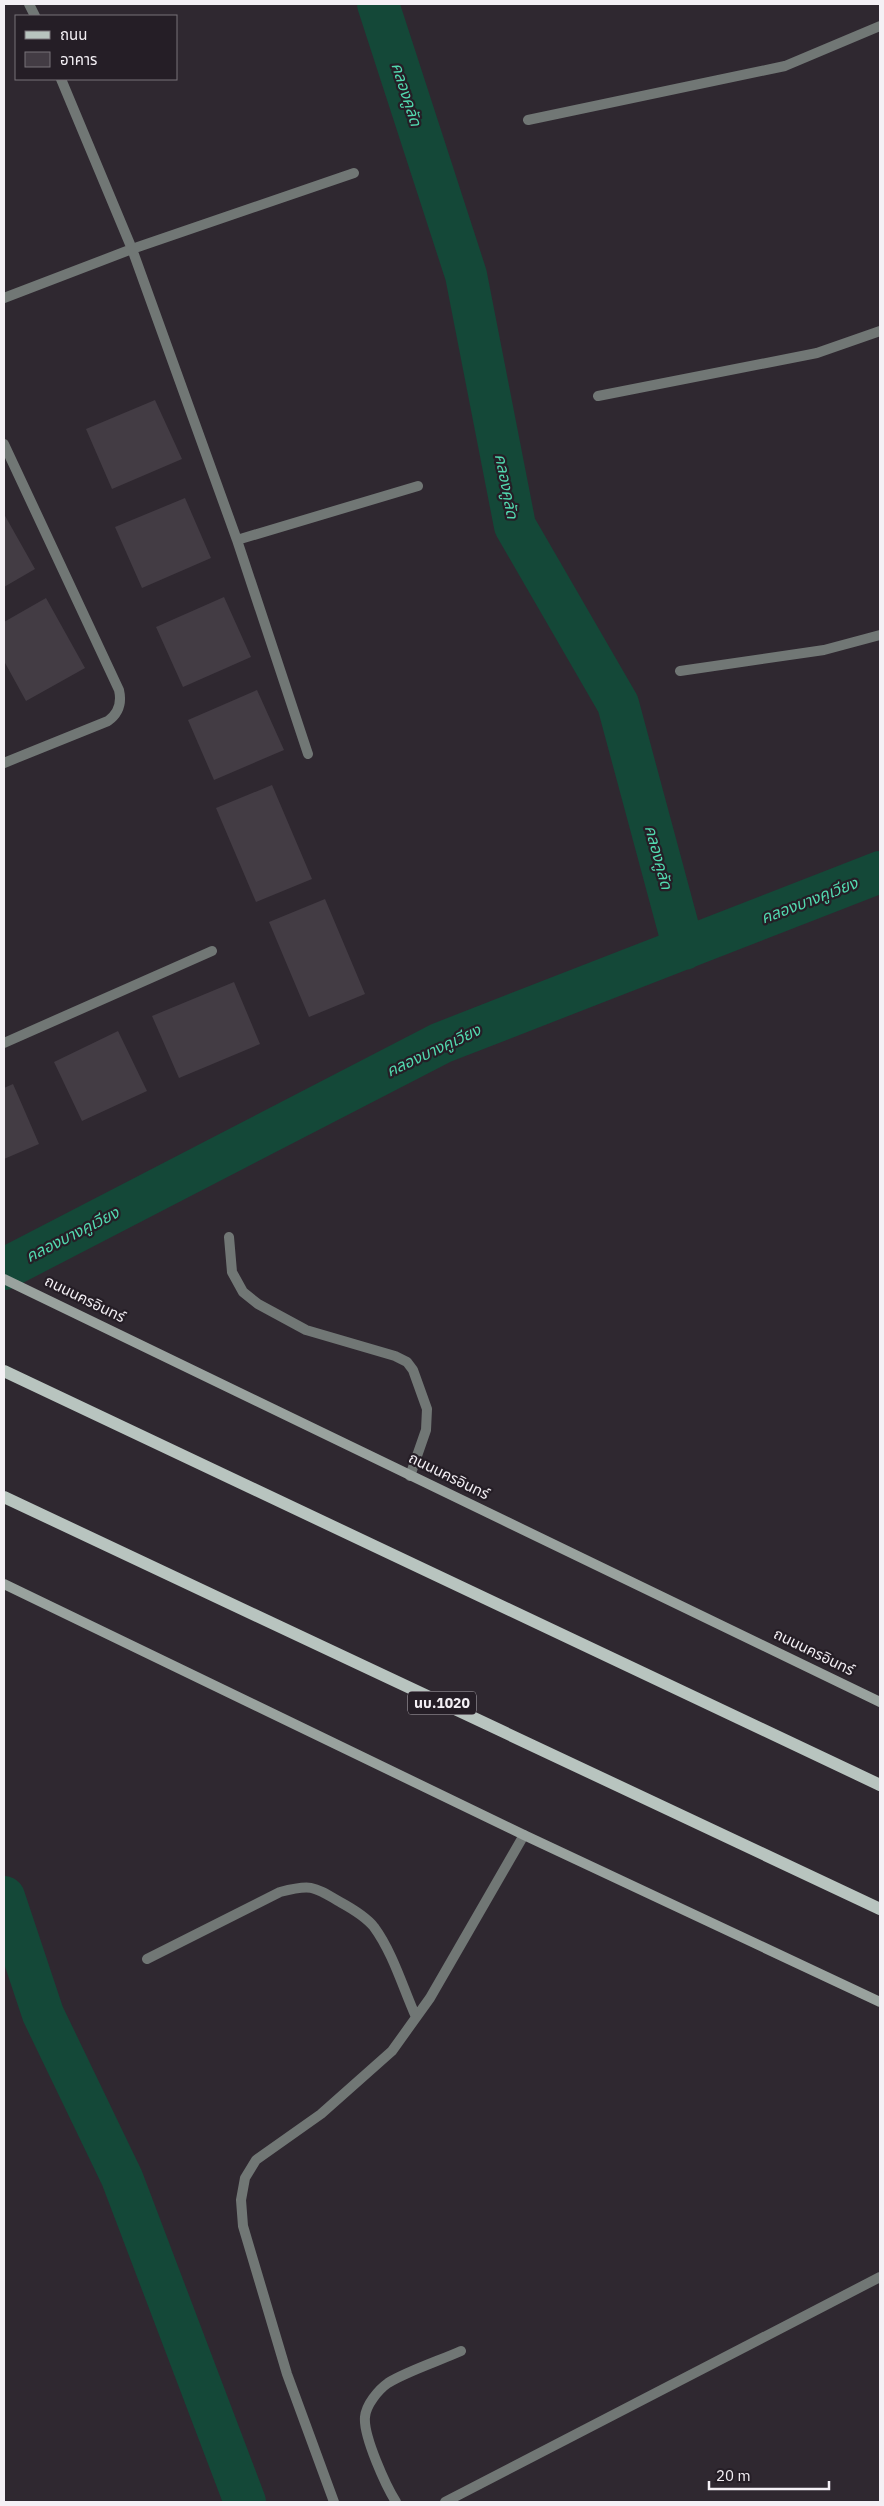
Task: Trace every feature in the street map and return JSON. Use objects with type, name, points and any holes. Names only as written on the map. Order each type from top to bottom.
[{"type":"main road","name":"ถนนนครอินทร์","points":[[4,1279],[880,1702]]},
{"type":"main road","points":[[4,1371],[880,1785]]},
{"type":"main road","name":"นบ.1020","points":[[4,1497],[880,1909]]},
{"type":"main road","points":[[4,1584],[524,1834],[880,2002]]},
{"type":"street","points":[[528,120],[785,66],[880,26]]},
{"type":"street","points":[[61,80],[132,249],[237,540],[308,754]]},
{"type":"street","points":[[4,298],[132,249],[354,173]]},
{"type":"street","points":[[598,396],[817,353],[880,331]]},
{"type":"street","points":[[4,444],[119,690],[121,699],[116,716],[108,721],[4,762]]},
{"type":"street","points":[[237,540],[418,486]]},
{"type":"street","points":[[680,671],[824,650],[880,636]]},
{"type":"street","points":[[4,1043],[212,951]]},
{"type":"street","points":[[229,1237],[232,1272],[243,1292],[258,1304],[306,1330],[395,1356],[407,1362],[413,1370],[427,1409],[426,1430],[410,1476]]},
{"type":"street","points":[[334,2502],[287,2374],[243,2226],[241,2200],[245,2178],[256,2160],[321,2114],[392,2051],[430,1998],[524,1834]]},
{"type":"street","points":[[147,1959],[280,1892],[300,1887],[315,1887],[351,1908],[373,1926],[386,1949],[416,2017]]},
{"type":"street","points":[[445,2502],[880,2278]]},
{"type":"street","points":[[396,2502],[387,2488],[372,2449],[364,2418],[368,2404],[387,2383],[461,2351]]},
{"type":"building","points":[[155,400],[182,459],[112,489],[86,429]]},
{"type":"building","points":[[185,498],[211,558],[142,588],[115,527]]},
{"type":"building","points":[[4,514],[35,569],[4,587]]},
{"type":"building","points":[[224,597],[251,657],[183,687],[156,627]]},
{"type":"building","points":[[46,598],[85,668],[26,701],[4,661],[4,622]]},
{"type":"building","points":[[257,690],[284,750],[214,780],[188,720]]},
{"type":"building","points":[[272,785],[312,879],[256,902],[216,808]]},
{"type":"building","points":[[325,899],[365,994],[309,1017],[269,922]]},
{"type":"building","points":[[234,982],[260,1044],[179,1078],[152,1016]]},
{"type":"building","points":[[118,1031],[147,1091],[82,1121],[54,1062]]},
{"type":"building","points":[[13,1084],[39,1144],[4,1159],[4,1088]]},
{"type":"waterway","name":"คลองคูลัด","points":[[378,4],[466,275],[515,526],[618,704],[684,949]]},
{"type":"waterway","name":"คลองบางคูเวียง","points":[[4,1269],[441,1043],[880,872]]},
{"type":"waterway","points":[[4,1897],[43,2014],[122,2178],[245,2502]]}]
